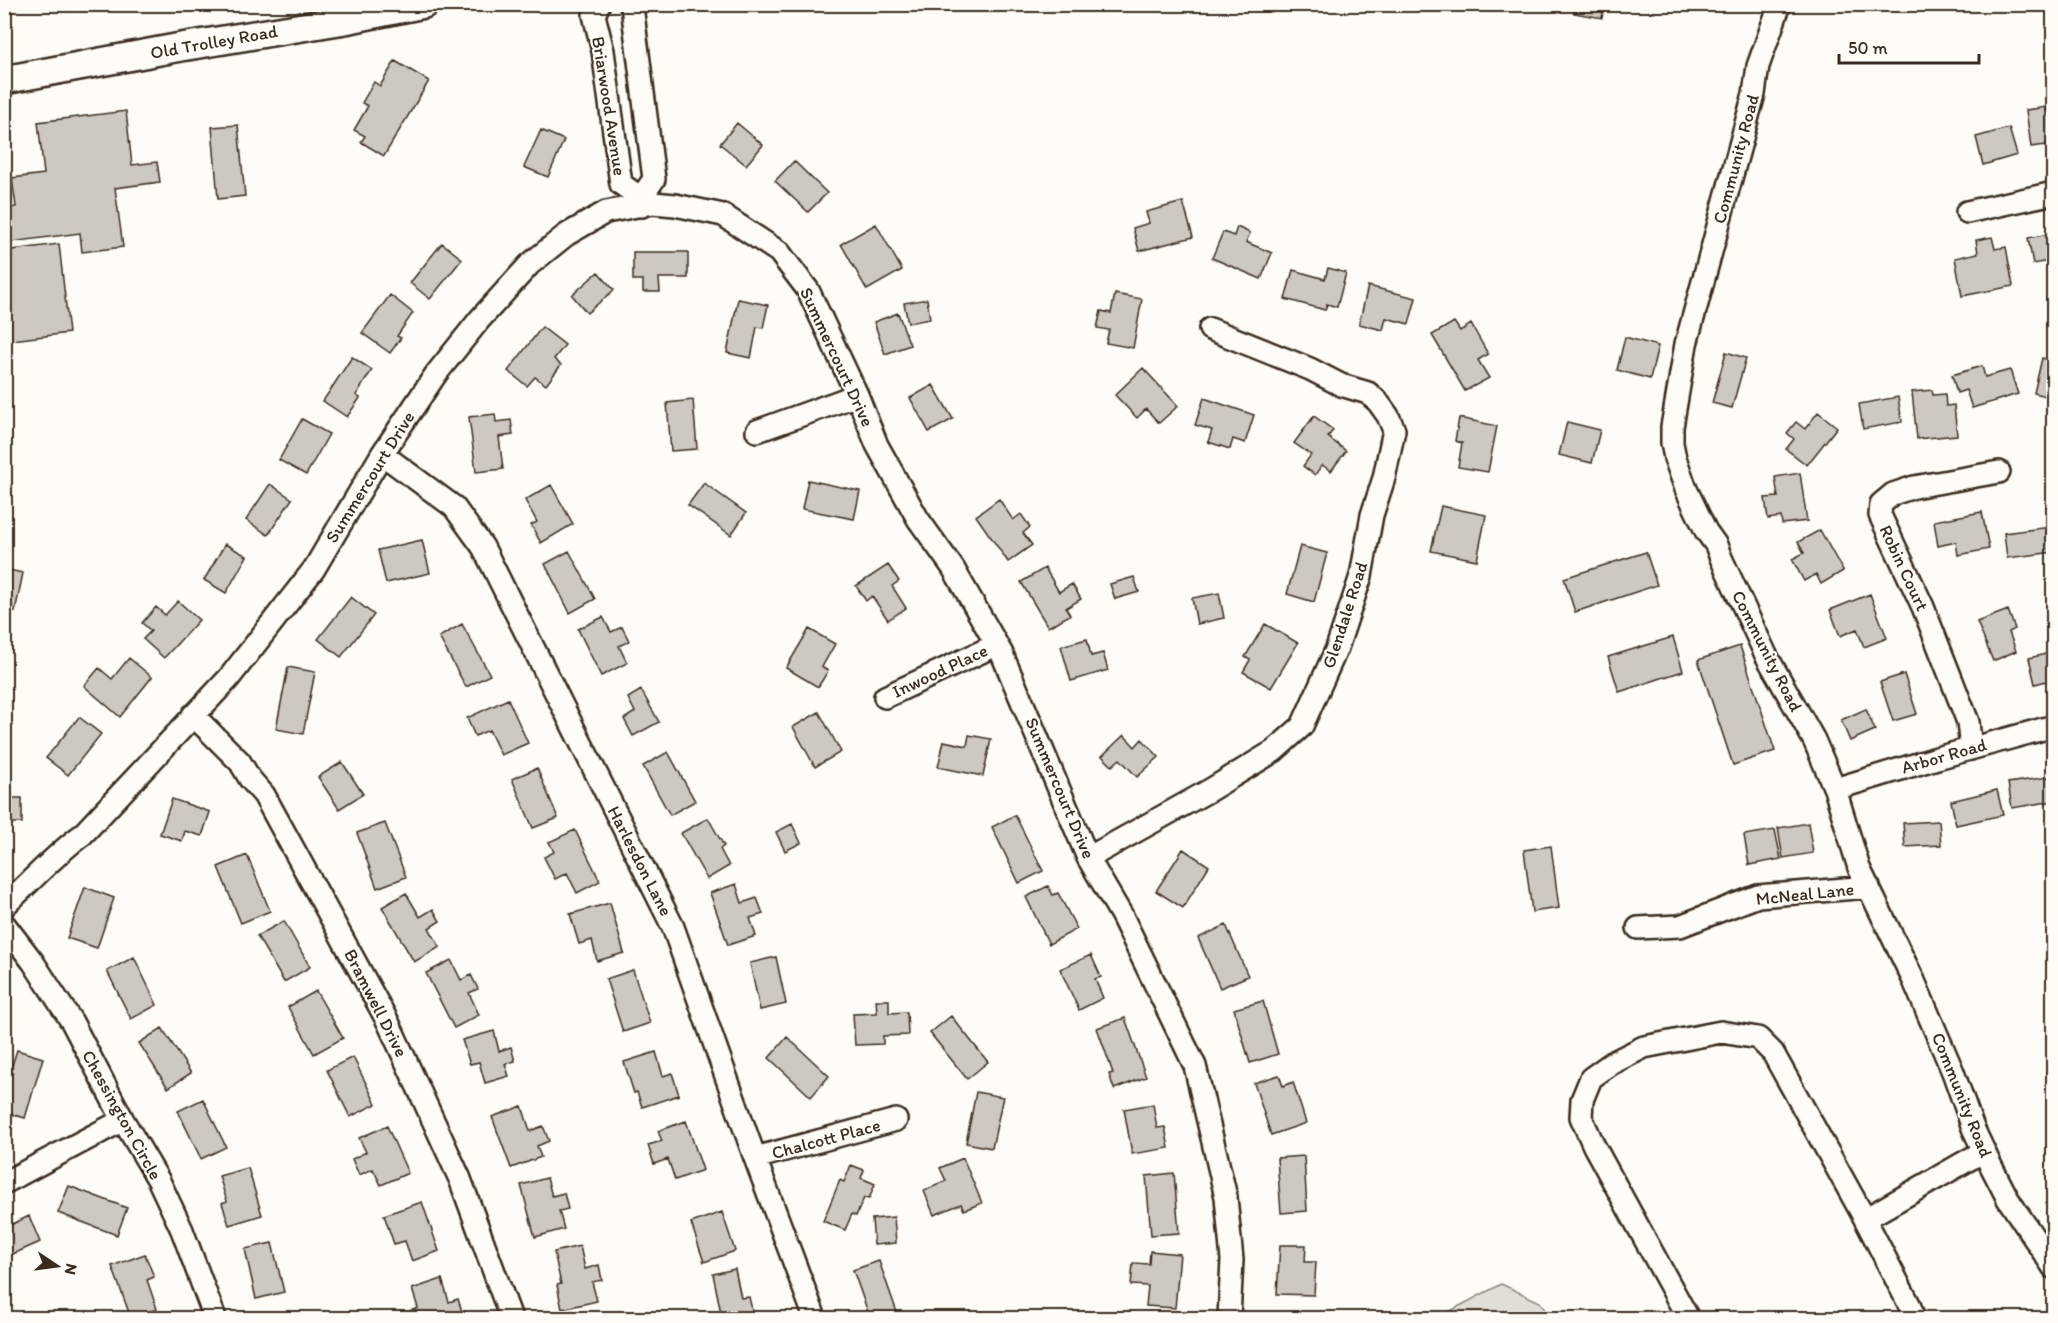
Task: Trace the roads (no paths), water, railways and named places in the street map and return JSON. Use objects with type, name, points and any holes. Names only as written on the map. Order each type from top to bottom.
[{"type":"main road","name":"Old Trolley Road","points":[[4,80],[424,4]]},
{"type":"street","name":"Briarwood Avenue","points":[[599,4],[594,15],[603,51],[621,184],[641,202],[654,179],[630,4]]},
{"type":"street","name":"Community Road","points":[[1780,4],[1758,66],[1754,94],[1686,344],[1672,427],[1675,458],[1686,489],[1706,531],[1716,545],[1766,655],[1814,740],[1835,789],[1859,868],[1926,1007],[1984,1151],[2008,1199],[2054,1268]]},
{"type":"street","points":[[1967,212],[2054,193]]},
{"type":"street","name":"Summercourt Drive","points":[[4,906],[61,851],[82,835],[229,678],[314,569],[382,454],[436,374],[480,319],[530,264],[566,235],[606,212],[641,202],[675,205],[723,215],[778,252],[808,290],[887,464],[918,519],[953,568],[1012,675],[1088,858],[1122,916],[1195,1066],[1226,1197],[1232,1260],[1229,1318]]},
{"type":"street","name":"Glendale Road","points":[[1088,858],[1210,790],[1274,751],[1302,726],[1338,648],[1361,576],[1372,514],[1384,478],[1394,430],[1388,416],[1373,397],[1210,329]]},
{"type":"street","points":[[757,431],[856,395]]},
{"type":"street","name":"Harlesdon Lane","points":[[382,454],[454,507],[483,546],[673,927],[815,1318]]},
{"type":"street","name":"Robin Court","points":[[1971,749],[1968,722],[1923,607],[1880,515],[1881,504],[1893,494],[1914,487],[1999,472]]},
{"type":"street","name":"Inwood Place","points":[[885,697],[996,645]]},
{"type":"street","name":"Bramwell Drive","points":[[192,715],[240,762],[250,779],[264,795],[388,1022],[460,1179],[511,1318]]},
{"type":"street","name":"Arbor Road","points":[[1835,789],[2054,726]]},
{"type":"street","name":"McNeal Lane","points":[[1638,928],[1680,926],[1758,896],[1869,887]]},
{"type":"street","name":"Chessington Circle","points":[[4,924],[33,962],[72,1022],[123,1120],[159,1181],[182,1230],[215,1318]]},
{"type":"street","points":[[1689,1318],[1594,1146],[1581,1116],[1582,1100],[1592,1078],[1612,1063],[1644,1047],[1721,1032],[1758,1038],[1773,1053],[1865,1219],[1914,1318]]},
{"type":"street","name":"Chalcott Place","points":[[755,1158],[896,1119]]},
{"type":"street","points":[[4,1182],[123,1120]]},
{"type":"street","points":[[1865,1219],[1984,1151]]}]
